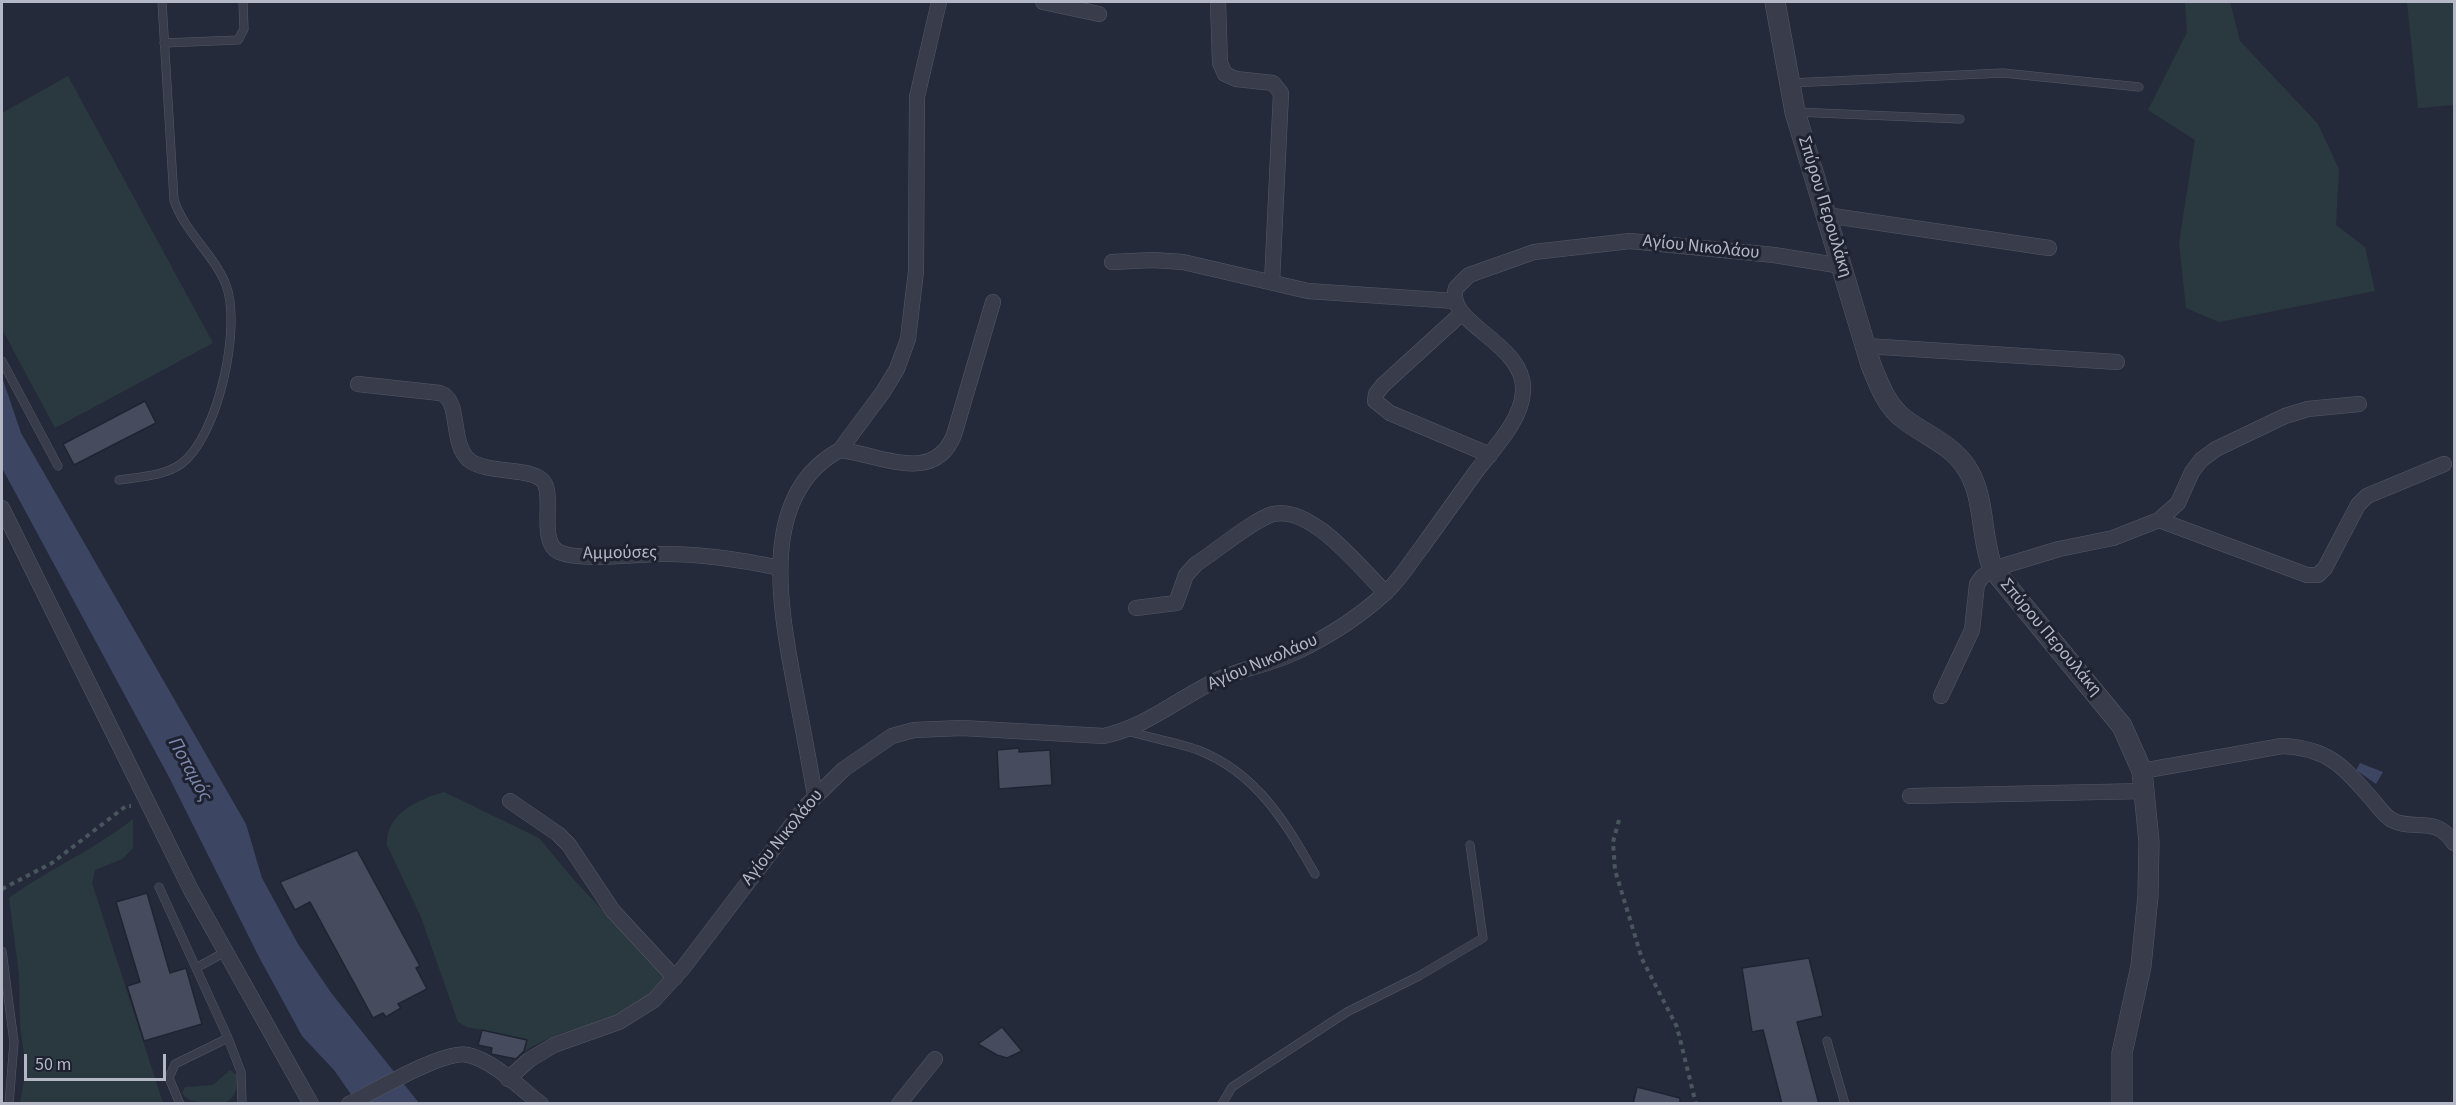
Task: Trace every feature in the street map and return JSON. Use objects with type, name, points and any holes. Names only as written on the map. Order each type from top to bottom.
[{"type":"street","points":[[815,796],[781,614],[780,568],[787,514],[799,489],[818,466],[840,450],[883,392],[897,369],[908,339],[916,271],[917,97],[939,2]]},
{"type":"street","points":[[1043,2],[1100,14]]},
{"type":"street","points":[[1218,2],[1220,63],[1225,74],[1236,79],[1273,83],[1281,93],[1272,282]]},
{"type":"street","name":"Σπύρου Περουλάκη","points":[[1775,2],[1795,112],[1882,394],[1903,418],[1955,453],[1968,469],[1976,491],[1986,552],[1993,569],[2122,726],[2142,771],[2146,791],[2149,870],[2147,921],[2141,966],[2122,1053],[2122,1104]]},
{"type":"street","points":[[1826,215],[2049,248]]},
{"type":"street","name":"Αγίου Νικολάου","points":[[508,1079],[529,1060],[554,1045],[635,1014],[654,1000],[675,978],[815,796],[861,756],[901,732],[962,728],[1104,736],[1126,731],[1218,680],[1296,652],[1328,634],[1386,593],[1490,455],[1518,410],[1523,385],[1509,352],[1459,307],[1456,288],[1469,275],[1534,252],[1573,246],[1654,242],[1842,266]]},
{"type":"street","points":[[1112,262],[1153,260],[1183,262],[1308,291],[1459,307]]},
{"type":"street","points":[[840,450],[915,465],[931,463],[949,449],[993,302]]},
{"type":"street","points":[[1459,307],[1383,385],[1376,394],[1375,401],[1390,413],[1490,455]]},
{"type":"street","points":[[1866,346],[2117,362]]},
{"type":"street","name":"Αμμούσες","points":[[358,384],[440,393],[449,398],[453,406],[455,435],[469,459],[492,470],[532,474],[543,480],[547,490],[549,538],[554,549],[560,553],[581,556],[704,555],[780,568]]},
{"type":"street","points":[[1941,696],[1972,630],[1977,584],[1993,569],[2059,549],[2113,538],[2159,520],[2178,503],[2192,472],[2201,460],[2216,449],[2239,436],[2296,412],[2359,404]]},
{"type":"street","points":[[2159,520],[2307,575],[2318,575],[2325,568],[2358,505],[2367,496],[2444,464]]},
{"type":"street","points":[[2,508],[191,890],[311,1104]]},
{"type":"street","points":[[1136,608],[1176,603],[1180,598],[1186,575],[1196,564],[1274,514],[1295,514],[1314,522],[1386,593]]},
{"type":"street","points":[[2142,771],[2282,746],[2306,747],[2327,755],[2345,769],[2388,818],[2402,824],[2433,826],[2450,836],[2454,843]]},
{"type":"street","points":[[1910,796],[2146,791]]},
{"type":"street","points":[[510,801],[558,834],[569,846],[613,911],[675,978]]},
{"type":"street","points":[[349,1104],[440,1058],[463,1054],[476,1057],[541,1104]]},
{"type":"street","points":[[899,1104],[935,1059]]},
{"type":"lane","points":[[119,480],[149,476],[179,465],[194,453],[205,435],[224,378],[232,311],[225,283],[186,227],[174,200],[162,2]]},
{"type":"lane","points":[[164,43],[237,40],[244,29],[243,2]]},
{"type":"lane","points":[[1788,83],[2003,73],[2139,87]]},
{"type":"lane","points":[[1795,112],[1960,119]]},
{"type":"lane","points":[[2,361],[58,466]]},
{"type":"lane","points":[[1126,731],[1198,750],[1225,763],[1250,781],[1287,824],[1315,874]]},
{"type":"lane","points":[[1222,1104],[1232,1087],[1347,1012],[1419,976],[1483,938],[1470,845]]},
{"type":"lane","points":[[159,887],[228,1038],[241,1072],[242,1104]]},
{"type":"lane","points":[[2,951],[14,1042],[9,1104]]},
{"type":"lane","points":[[196,968],[225,952]]},
{"type":"lane","points":[[180,1104],[169,1078],[175,1064],[228,1038]]},
{"type":"lane","points":[[1827,1041],[1845,1104]]},
{"type":"path","points":[[2,889],[52,863],[126,806],[150,804]]},
{"type":"path","points":[[1619,819],[1612,842],[1615,870],[1642,959],[1677,1027],[1696,1104]]},
{"type":"shaded area","points":[[2185,2],[2230,2],[2240,41],[2318,124],[2339,169],[2336,225],[2365,247],[2375,291],[2219,322],[2186,308],[2179,243],[2195,140],[2148,110],[2187,32]]},
{"type":"shaded area","points":[[2407,2],[2454,2],[2454,105],[2418,108]]},
{"type":"shaded area","points":[[68,76],[213,343],[55,428],[2,329],[2,113]]},
{"type":"shaded area","points":[[444,792],[539,838],[574,880],[667,978],[626,1010],[610,1018],[555,1036],[524,1052],[527,1039],[467,1027],[458,1022],[421,917],[387,845],[388,834],[398,816],[414,804]]},
{"type":"shaded area","points":[[133,819],[133,848],[122,859],[95,870],[92,883],[163,1103],[20,1103],[26,1069],[20,1025],[19,974],[9,898]]},
{"type":"shaded area","points":[[230,1070],[239,1077],[239,1081],[234,1095],[225,1103],[190,1100],[182,1093],[185,1087],[213,1085]]},
{"type":"water","name":"Ποταμός","points":[[2,377],[21,433],[246,824],[262,878],[298,944],[332,994],[419,1103],[357,1103],[334,1070],[302,1036],[259,957],[170,779],[2,468]]},
{"type":"water","points":[[2360,763],[2383,772],[2376,784],[2356,770]]},
{"type":"building","points":[[145,401],[156,423],[74,465],[63,444]]},
{"type":"building","points":[[1019,748],[1019,752],[1050,750],[1052,785],[999,789],[997,750]]},
{"type":"building","points":[[357,850],[420,966],[416,968],[427,989],[398,1004],[401,1008],[386,1017],[383,1013],[373,1018],[310,902],[295,910],[280,882]]},
{"type":"building","points":[[147,893],[170,973],[186,968],[202,1024],[144,1041],[127,986],[140,982],[116,902]]},
{"type":"building","points":[[1809,958],[1823,1016],[1797,1022],[1819,1104],[1782,1104],[1763,1030],[1752,1032],[1742,968]]},
{"type":"building","points":[[1002,1027],[1022,1051],[1007,1058],[978,1044]]},
{"type":"building","points":[[482,1030],[527,1040],[524,1051],[516,1059],[491,1054],[492,1048],[478,1045]]},
{"type":"building","points":[[1637,1087],[1680,1098],[1680,1104],[1633,1104]]}]
